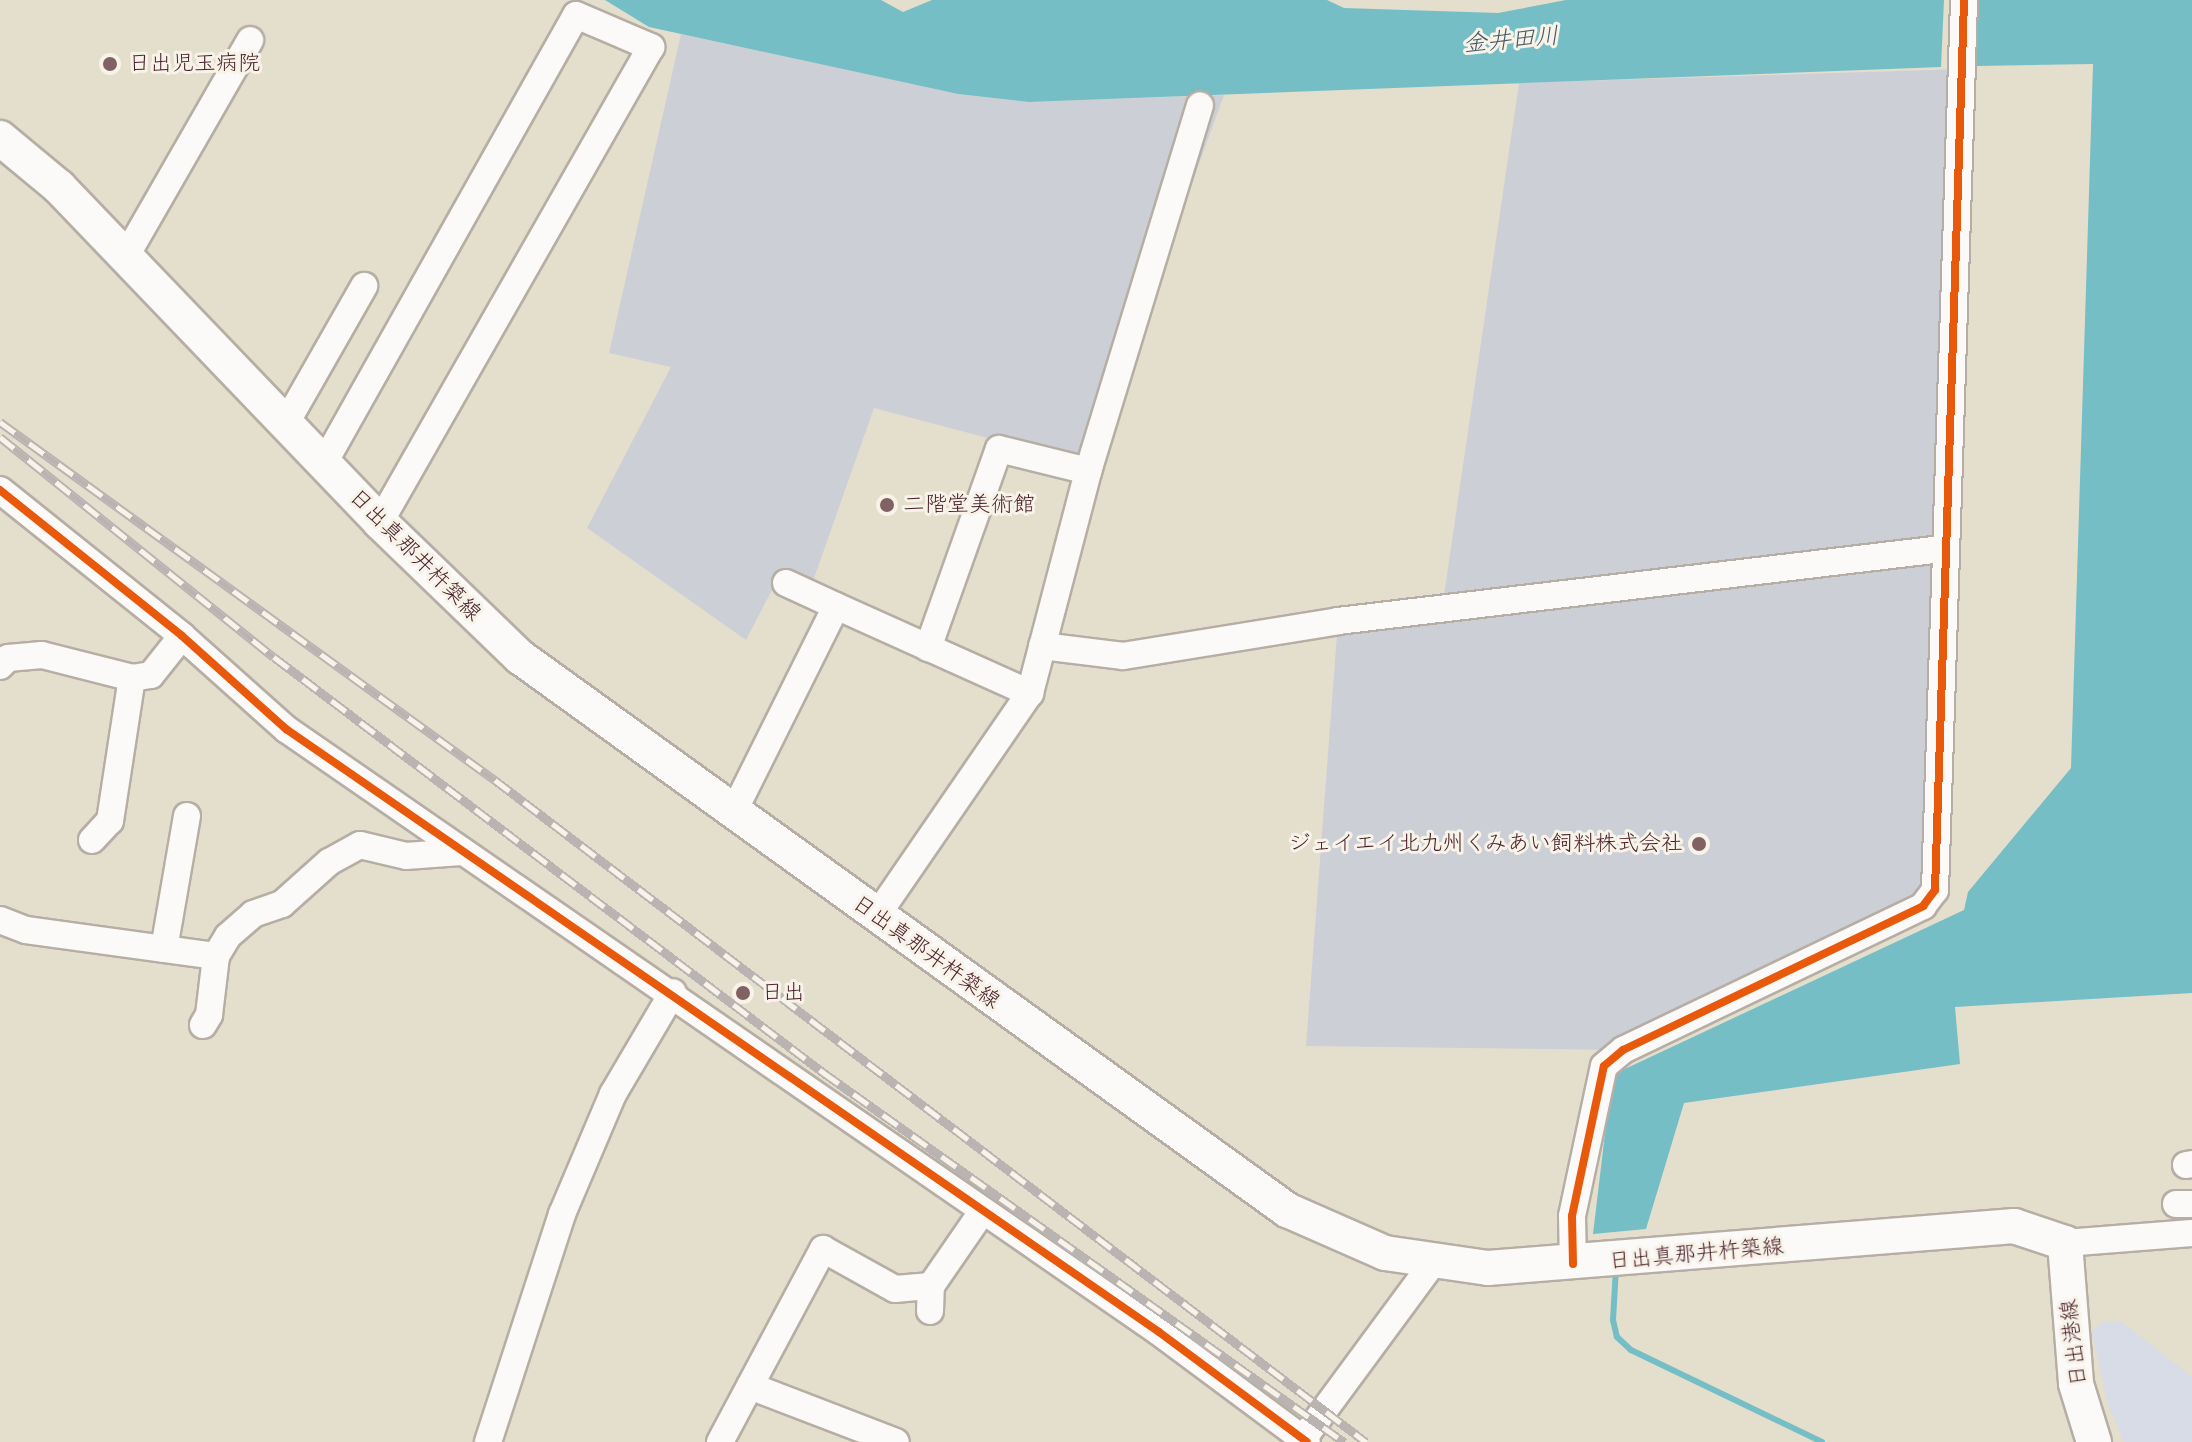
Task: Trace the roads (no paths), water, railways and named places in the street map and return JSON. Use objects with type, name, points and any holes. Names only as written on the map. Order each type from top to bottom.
[{"type":"main road","name":"日出真那井杵築線","points":[[0,138],[59,187],[380,522],[520,657],[1287,1210],[1385,1253],[1488,1268],[1661,1257],[2014,1226],[2065,1243]]},
{"type":"main road","name":"日出港線","points":[[2065,1243],[2076,1384],[2094,1442]]},
{"type":"street","points":[[1573,1264],[1572,1216],[1604,1066],[1623,1050],[1923,906],[1935,890],[1942,549],[1964,0]]},
{"type":"street","points":[[324,463],[576,15],[651,47],[380,522]]},
{"type":"street","points":[[126,256],[250,40]]},
{"type":"street","points":[[878,914],[1030,693],[1088,471],[1200,105]]},
{"type":"street","points":[[286,423],[364,286]]},
{"type":"street","points":[[928,648],[999,449],[1088,471]]},
{"type":"street","points":[[0,490],[182,636],[286,729],[461,852],[673,992],[982,1212],[1159,1332],[1305,1440],[1435,1260]]},
{"type":"street","points":[[1042,646],[1123,656],[1338,621],[1942,549]]},
{"type":"street","points":[[786,583],[1030,693]]},
{"type":"street","points":[[733,813],[836,606]]},
{"type":"street","points":[[0,666],[8,658],[42,655],[132,678],[151,675],[182,636]]},
{"type":"street","points":[[92,840],[110,821],[132,678]]},
{"type":"street","points":[[164,949],[187,816]]},
{"type":"street","points":[[203,1025],[209,1015],[216,956],[228,936],[253,914],[282,904],[329,862],[360,845],[406,856],[461,852]]},
{"type":"street","points":[[0,920],[26,930],[216,956]]},
{"type":"street","points":[[488,1442],[562,1214],[613,1094],[673,992]]},
{"type":"street","points":[[720,1442],[823,1249],[895,1289],[930,1298],[982,1212]]},
{"type":"street","points":[[2065,1243],[2192,1233]]},
{"type":"street","points":[[750,1386],[896,1442]]},
{"type":"water","name":"金井田川","points":[[605,0],[881,0],[903,12],[932,0],[1327,0],[1344,8],[1498,13],[1566,0],[1944,0],[1941,67],[1029,102],[958,94],[649,27]]},
{"type":"water","points":[[1979,0],[2192,0],[2192,993],[1955,1007],[1960,1064],[1684,1103],[1646,1229],[1593,1234],[1612,1075],[1964,910],[1968,892],[2071,768],[2093,64],[1976,66]]},
{"type":"waterway","points":[[1616,1268],[1613,1320],[1617,1337],[1631,1350],[1822,1442]]},
{"type":"railway","points":[[0,422],[495,780],[1366,1442]]},
{"type":"railway","points":[[0,437],[274,657],[824,1073],[1344,1442]]},
{"type":"place","name":"日出児玉病院","points":[[110,64]]},
{"type":"place","name":"二階堂美術館","points":[[887,505]]},
{"type":"place","name":"ジェイエイ北九州くみあい飼料株式会社","points":[[1699,844]]},
{"type":"place","name":"日出","points":[[743,993]]}]
